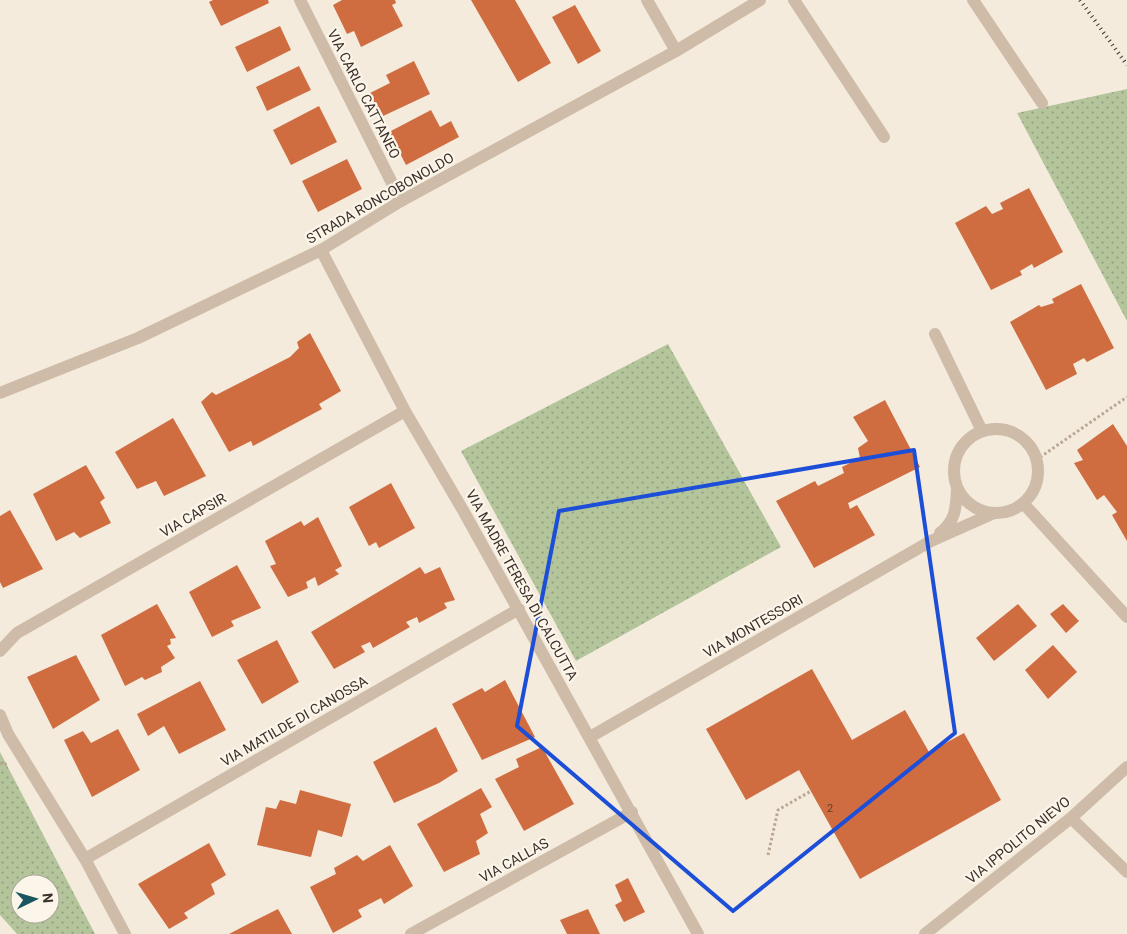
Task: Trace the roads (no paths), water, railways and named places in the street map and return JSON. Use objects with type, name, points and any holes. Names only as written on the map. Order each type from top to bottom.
[{"type":"street","name":"VIA CARLO CATTANEO","points":[[300,0],[401,201]]},
{"type":"street","points":[[647,0],[676,51]]},
{"type":"street","name":"STRADA RONCOBONOLDO","points":[[0,393],[138,338],[321,250],[401,201],[676,51],[760,0]]},
{"type":"street","points":[[794,0],[884,138]]},
{"type":"street","points":[[973,0],[1042,103]]},
{"type":"street","name":"VIA MADRE TERESA DI CALCUTTA","points":[[321,250],[405,411],[519,609],[698,934]]},
{"type":"street","points":[[935,334],[982,431],[996,428],[1010,431],[1022,437],[1030,448],[1036,460],[1036,484],[1022,503],[1127,617]]},
{"type":"street","name":"VIA CAPSIR","points":[[0,651],[17,634],[405,411]]},
{"type":"street","name":"VIA MONTESSORI","points":[[931,541],[950,525],[956,514],[957,489],[954,461],[960,448],[970,437],[982,431]]},
{"type":"street","points":[[957,489],[972,506],[994,513]]},
{"type":"street","name":"VIA MONTESSORI","points":[[590,737],[931,541],[994,513],[1014,509],[1022,503]]},
{"type":"street","name":"VIA MATILDE DI CANOSSA","points":[[85,859],[519,609]]},
{"type":"street","points":[[0,715],[8,734],[85,859],[124,934]]},
{"type":"street","name":"VIA IPPOLITO NIEVO","points":[[925,934],[1071,818],[1127,767]]},
{"type":"street","name":"VIA CALLAS","points":[[411,934],[632,812]]},
{"type":"street","points":[[1071,818],[1127,872]]},
{"type":"railway","points":[[1080,0],[1127,65]]}]
